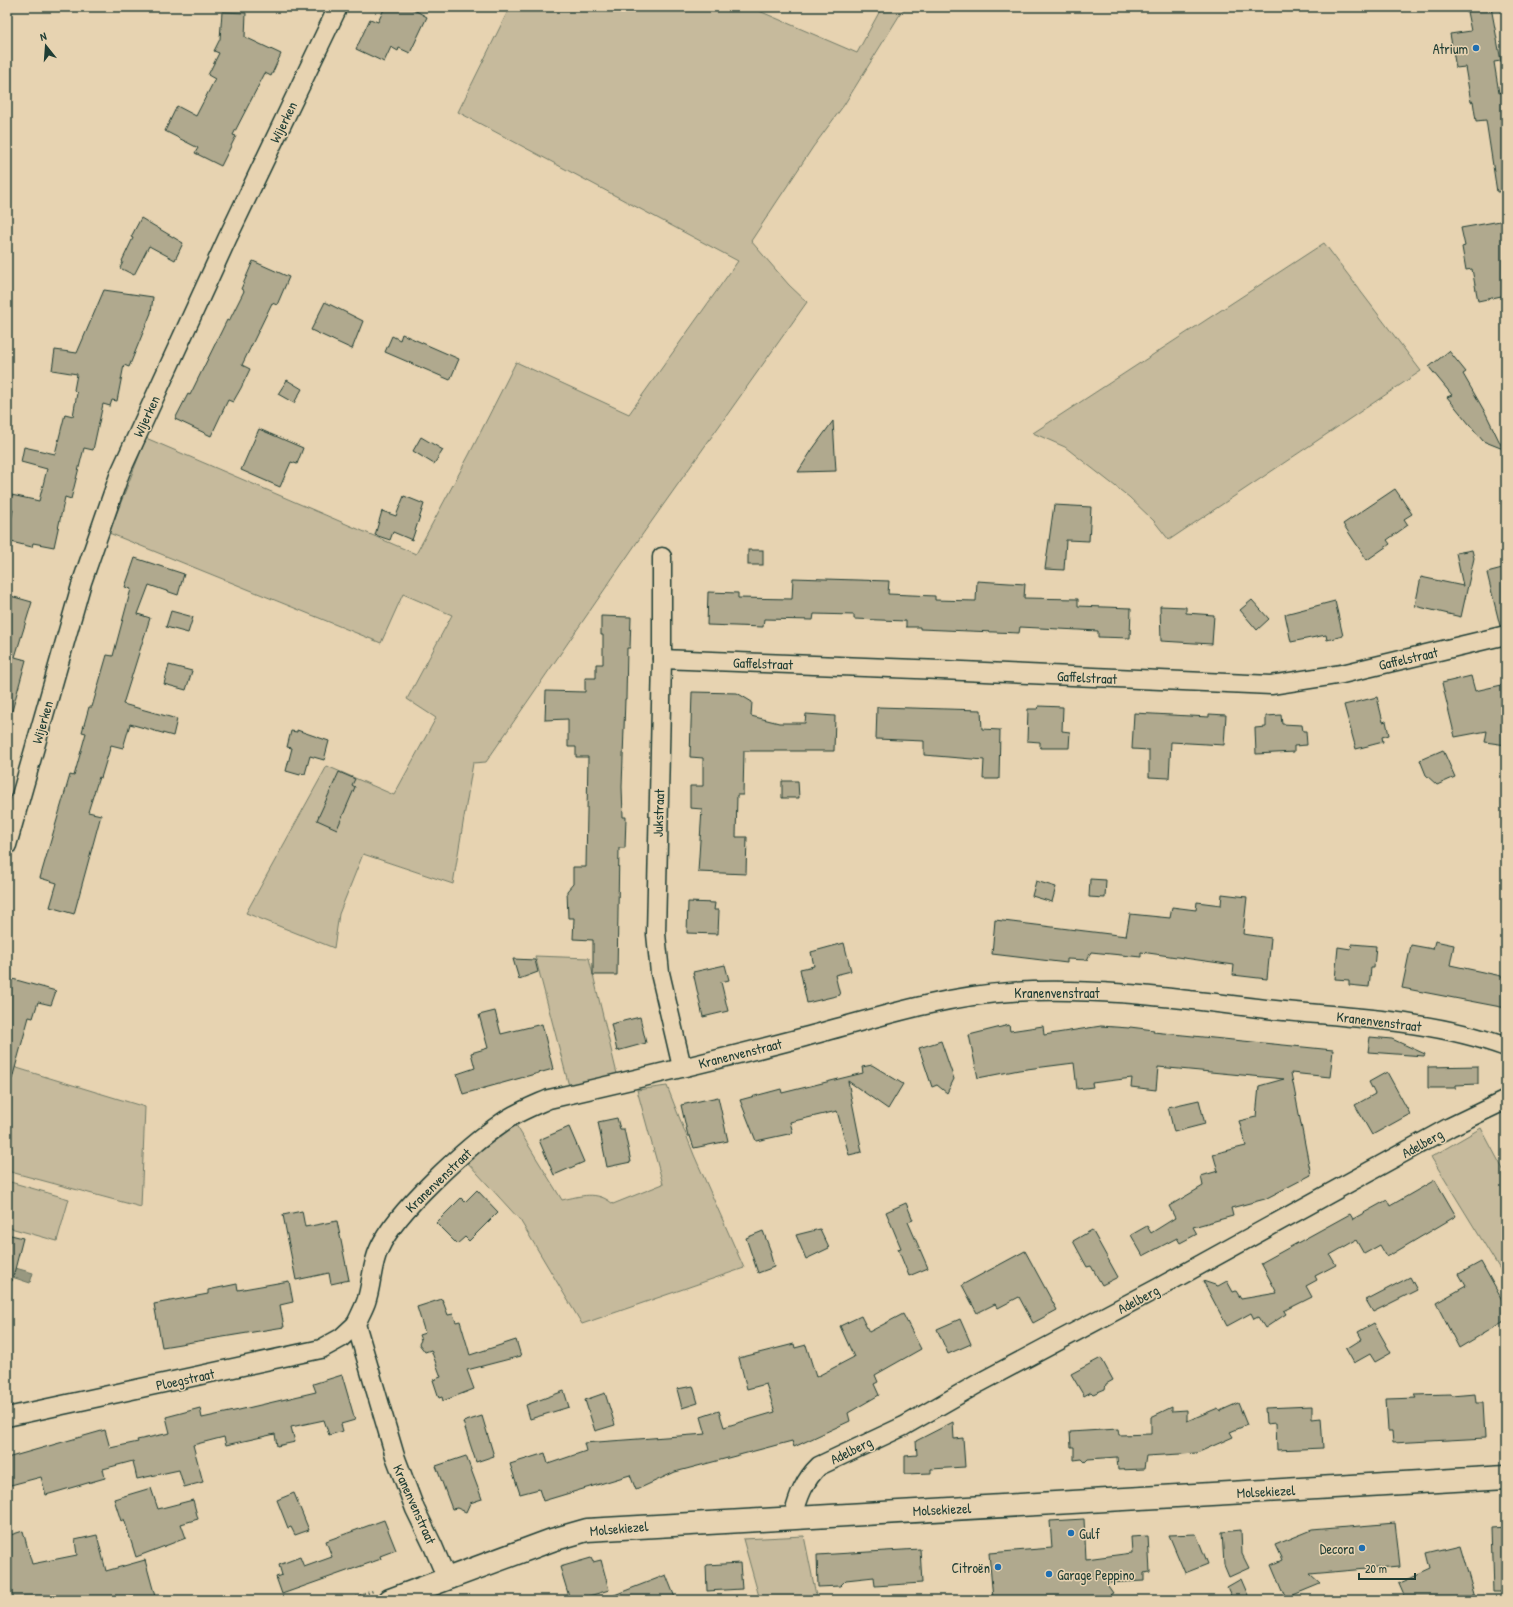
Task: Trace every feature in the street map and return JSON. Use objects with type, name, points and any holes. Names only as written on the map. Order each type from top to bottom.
[{"type":"main road","name":"Molsekiezel","points":[[390,1600],[552,1540],[587,1530],[1506,1477]]},
{"type":"street","name":"Wijerken","points":[[7,845],[82,582],[120,473],[227,239],[338,7]]},
{"type":"street","name":"Jukstraat","points":[[662,557],[662,659],[656,934],[660,974],[682,1067]]},
{"type":"street","name":"Gaffelstraat","points":[[662,659],[941,670],[1271,686],[1342,674],[1506,635]]},
{"type":"street","name":"Kranenvenstraat","points":[[447,1579],[434,1546],[415,1509],[394,1456],[356,1324],[366,1302],[372,1270],[378,1249],[388,1231],[450,1166],[502,1122],[525,1109],[549,1099],[682,1067],[897,1012],[978,995],[1012,992],[1082,990],[1389,1021],[1472,1035],[1506,1047]]},
{"type":"street","name":"Adelberg","points":[[793,1517],[797,1498],[809,1475],[819,1466],[904,1426],[979,1383],[1158,1288],[1450,1127],[1506,1100]]},
{"type":"street","name":"Ploegstraat","points":[[7,1417],[321,1349],[341,1338],[356,1324]]},
{"type":"shaded area","points":[[510,7],[750,7],[857,53],[882,7],[904,8],[844,105],[813,147],[751,241],[789,285],[807,302],[642,535],[486,762],[473,763],[453,884],[363,854],[339,914],[334,948],[246,913],[327,766],[394,795],[436,718],[407,699],[452,615],[403,594],[381,643],[109,533],[146,438],[416,554],[469,455],[516,362],[629,414],[738,261],[458,112]]},
{"type":"shaded area","points":[[1324,243],[1421,371],[1169,540],[1154,521],[1129,497],[1065,447],[1033,433]]},
{"type":"shaded area","points":[[535,956],[589,958],[617,1074],[569,1086]]},
{"type":"shaded area","points":[[7,1065],[145,1107],[141,1207],[7,1171]]},
{"type":"shaded area","points":[[667,1086],[694,1155],[744,1268],[582,1324],[520,1220],[467,1162],[516,1125],[562,1200],[589,1195],[601,1197],[613,1204],[663,1184],[637,1090]]},
{"type":"shaded area","points":[[1481,1128],[1506,1175],[1506,1279],[1431,1157]]},
{"type":"shaded area","points":[[7,1181],[69,1199],[57,1241],[7,1227]]},
{"type":"shaded area","points":[[12,1267],[33,1273],[30,1283],[9,1276]]},
{"type":"shaded area","points":[[804,1536],[817,1600],[760,1600],[743,1539]]},
{"type":"building","points":[[385,7],[409,7],[427,17],[410,53],[399,48],[398,51],[391,47],[384,62],[356,49],[370,19],[378,22]]},
{"type":"building","points":[[1466,7],[1491,7],[1501,61],[1494,62],[1499,93],[1506,91],[1506,191],[1497,192],[1486,120],[1476,121],[1465,67],[1456,68],[1450,34],[1471,31]]},
{"type":"building","points":[[222,12],[246,13],[245,37],[281,54],[271,76],[265,73],[233,135],[236,136],[221,166],[195,153],[198,148],[165,131],[177,106],[196,116],[215,79],[208,75],[219,53],[214,51],[220,39]]},
{"type":"building","points":[[141,218],[183,243],[175,260],[149,246],[134,275],[120,268],[133,238],[131,237]]},
{"type":"building","points":[[1506,220],[1506,295],[1478,301],[1472,269],[1466,270],[1462,247],[1465,246],[1461,228]]},
{"type":"building","points":[[253,261],[289,277],[277,305],[272,303],[242,365],[250,369],[241,388],[233,402],[228,400],[211,436],[175,419],[188,394],[190,395],[227,320],[229,321],[244,291],[241,289]]},
{"type":"building","points":[[104,290],[153,297],[151,313],[129,367],[124,365],[117,401],[112,400],[110,406],[103,404],[93,450],[84,448],[71,499],[65,497],[54,547],[33,543],[32,547],[7,541],[13,510],[7,509],[7,494],[39,501],[47,469],[21,462],[24,447],[55,454],[65,414],[73,416],[77,393],[74,390],[77,374],[52,370],[55,350],[77,353]]},
{"type":"building","points":[[325,302],[363,321],[352,349],[311,330]]},
{"type":"building","points":[[402,334],[459,359],[450,380],[385,352],[392,336],[400,340]]},
{"type":"building","points":[[1449,351],[1466,372],[1463,374],[1486,414],[1503,449],[1483,441],[1447,397],[1452,395],[1429,367]]},
{"type":"building","points":[[287,380],[302,389],[294,403],[278,394]]},
{"type":"building","points":[[833,421],[836,471],[798,472],[812,450]]},
{"type":"building","points":[[259,429],[303,448],[297,464],[291,462],[280,487],[241,470]]},
{"type":"building","points":[[421,437],[443,450],[434,464],[413,451]]},
{"type":"building","points":[[1395,489],[1412,514],[1404,519],[1408,525],[1387,540],[1390,544],[1367,560],[1343,524]]},
{"type":"building","points":[[404,496],[424,504],[412,540],[393,532],[390,540],[375,535],[382,511],[396,516]]},
{"type":"building","points":[[1054,505],[1091,507],[1089,541],[1066,540],[1064,570],[1045,569]]},
{"type":"building","points":[[748,550],[763,550],[763,565],[748,565]]},
{"type":"building","points":[[1472,550],[1474,558],[1461,617],[1415,606],[1421,577],[1463,586],[1456,553]]},
{"type":"building","points":[[135,558],[184,574],[178,595],[149,585],[138,614],[150,618],[123,704],[177,719],[173,736],[130,724],[123,748],[111,745],[101,778],[99,777],[88,812],[101,815],[74,914],[50,907],[57,883],[40,878],[70,775],[74,776],[86,733],[82,732],[89,707],[92,707],[107,655],[113,656],[131,589],[125,587]]},
{"type":"building","points":[[1506,568],[1506,625],[1500,626],[1487,573]]},
{"type":"building","points":[[793,578],[889,581],[888,594],[935,596],[935,600],[976,601],[977,581],[1025,584],[1024,598],[1078,599],[1078,606],[1131,608],[1130,638],[1098,637],[1098,631],[1020,627],[1019,633],[920,629],[920,627],[906,627],[906,621],[854,619],[854,615],[814,614],[813,620],[764,619],[763,627],[707,625],[708,592],[738,593],[738,598],[792,599]]},
{"type":"building","points":[[7,595],[32,602],[15,657],[26,660],[12,711],[7,711]]},
{"type":"building","points":[[1252,600],[1269,619],[1257,630],[1240,610]]},
{"type":"building","points":[[1335,601],[1343,636],[1327,640],[1326,635],[1291,642],[1285,614]]},
{"type":"building","points":[[1160,606],[1186,607],[1186,613],[1214,615],[1212,644],[1161,641]]},
{"type":"building","points":[[171,611],[193,617],[188,633],[166,627]]},
{"type":"building","points":[[601,616],[631,617],[630,648],[627,648],[622,787],[623,817],[626,817],[625,848],[619,848],[617,975],[593,975],[593,940],[573,939],[574,918],[568,918],[567,891],[573,884],[573,867],[586,867],[588,757],[576,757],[576,747],[568,747],[568,719],[545,720],[546,691],[585,692],[585,678],[596,678],[596,664],[603,664],[603,635],[601,635]]},
{"type":"building","points":[[169,665],[192,671],[186,690],[164,684]]},
{"type":"building","points":[[1471,676],[1475,691],[1506,684],[1506,745],[1485,742],[1487,731],[1455,737],[1442,683]]},
{"type":"building","points":[[692,692],[737,693],[752,702],[751,716],[779,723],[805,723],[806,714],[835,716],[834,751],[744,751],[743,795],[737,795],[736,837],[747,837],[746,874],[698,872],[702,809],[690,808],[690,786],[703,786],[703,758],[690,757]]},
{"type":"building","points":[[1377,697],[1383,722],[1386,721],[1389,735],[1382,737],[1383,742],[1356,749],[1344,705]]},
{"type":"building","points":[[1039,706],[1063,707],[1062,731],[1070,732],[1069,748],[1040,748],[1040,742],[1027,741],[1028,709],[1038,709]]},
{"type":"building","points":[[877,707],[981,710],[982,729],[1000,730],[999,779],[983,779],[984,760],[924,755],[924,741],[876,739]]},
{"type":"building","points":[[1134,713],[1209,717],[1209,714],[1226,715],[1224,745],[1171,742],[1169,778],[1149,777],[1149,750],[1132,749]]},
{"type":"building","points":[[1281,715],[1282,724],[1302,725],[1303,731],[1306,731],[1307,745],[1294,746],[1294,752],[1256,754],[1255,728],[1266,727],[1266,716]]},
{"type":"building","points":[[297,730],[329,741],[324,760],[310,756],[305,774],[300,773],[300,775],[286,771],[292,748],[287,747],[291,731],[297,732]]},
{"type":"building","points":[[1443,750],[1455,777],[1437,785],[1426,775],[1420,760]]},
{"type":"building","points":[[339,772],[355,779],[352,785],[355,787],[337,829],[317,820]]},
{"type":"building","points":[[782,781],[798,781],[799,798],[782,798]]},
{"type":"building","points":[[1090,879],[1106,880],[1105,898],[1089,897]]},
{"type":"building","points":[[1036,881],[1056,887],[1052,902],[1032,896]]},
{"type":"building","points":[[1222,894],[1247,897],[1243,934],[1271,938],[1267,979],[1233,975],[1234,965],[1141,952],[1141,957],[1091,952],[1087,960],[1067,959],[1067,963],[992,954],[995,920],[1126,936],[1130,914],[1170,918],[1172,907],[1196,910],[1197,902],[1221,905]]},
{"type":"building","points":[[688,902],[715,903],[714,910],[719,910],[718,934],[687,933]]},
{"type":"building","points":[[1435,941],[1454,945],[1450,965],[1506,977],[1506,1008],[1402,988],[1411,945],[1433,949]]},
{"type":"building","points":[[844,943],[851,971],[835,975],[840,995],[807,1003],[800,969],[814,966],[811,952]]},
{"type":"building","points":[[1352,944],[1376,946],[1374,968],[1371,968],[1369,987],[1349,985],[1349,980],[1335,979],[1338,947],[1351,949]]},
{"type":"building","points":[[513,959],[535,960],[538,972],[519,979]]},
{"type":"building","points":[[725,965],[729,980],[721,982],[728,1011],[703,1017],[693,972]]},
{"type":"building","points":[[9,978],[56,991],[51,1005],[38,1002],[33,1018],[29,1017],[12,1079],[7,1078],[7,987]]},
{"type":"building","points":[[495,1011],[501,1034],[542,1024],[553,1069],[463,1094],[457,1074],[475,1068],[471,1053],[488,1048],[479,1015]]},
{"type":"building","points":[[640,1017],[646,1043],[617,1051],[611,1024]]},
{"type":"building","points":[[1009,1025],[1010,1031],[1043,1026],[1044,1035],[1101,1026],[1130,1027],[1154,1030],[1153,1032],[1333,1050],[1330,1077],[1291,1073],[1311,1175],[1265,1199],[1231,1208],[1233,1216],[1193,1227],[1197,1234],[1180,1243],[1177,1238],[1143,1256],[1131,1235],[1147,1226],[1151,1233],[1175,1218],[1169,1206],[1203,1186],[1201,1176],[1218,1171],[1213,1154],[1246,1146],[1239,1121],[1256,1117],[1259,1086],[1284,1079],[1158,1067],[1156,1090],[1131,1087],[1132,1078],[1092,1083],[1093,1087],[1077,1089],[1074,1063],[1019,1070],[978,1078],[969,1035]]},
{"type":"building","points":[[1370,1037],[1392,1039],[1425,1054],[1424,1056],[1368,1052]]},
{"type":"building","points":[[941,1041],[954,1079],[947,1093],[937,1085],[932,1087],[919,1048]]},
{"type":"building","points":[[872,1065],[903,1084],[888,1109],[848,1081],[862,1152],[849,1155],[837,1111],[790,1122],[793,1133],[756,1141],[740,1100],[781,1089],[782,1093],[863,1073],[862,1067]]},
{"type":"building","points":[[1478,1066],[1478,1084],[1456,1085],[1456,1088],[1428,1088],[1428,1067]]},
{"type":"building","points":[[1387,1072],[1410,1114],[1372,1135],[1355,1105],[1375,1094],[1369,1082]]},
{"type":"building","points":[[718,1097],[728,1141],[694,1148],[690,1136],[688,1136],[681,1105]]},
{"type":"building","points":[[1199,1100],[1205,1124],[1174,1132],[1168,1107]]},
{"type":"building","points":[[617,1118],[620,1129],[624,1129],[631,1162],[607,1167],[598,1122]]},
{"type":"building","points":[[569,1127],[584,1162],[554,1175],[539,1140]]},
{"type":"building","points":[[1435,1180],[1456,1216],[1387,1257],[1380,1245],[1364,1254],[1356,1240],[1330,1255],[1336,1265],[1315,1276],[1317,1280],[1306,1286],[1312,1297],[1284,1311],[1286,1314],[1265,1328],[1258,1317],[1254,1319],[1251,1313],[1227,1326],[1203,1281],[1218,1286],[1227,1281],[1233,1292],[1236,1291],[1241,1299],[1277,1293],[1261,1263],[1350,1214],[1353,1219],[1387,1200],[1390,1206]]},
{"type":"building","points":[[477,1190],[498,1212],[469,1241],[465,1237],[457,1244],[436,1223],[461,1198],[465,1202]]},
{"type":"building","points":[[906,1203],[913,1220],[908,1222],[928,1268],[909,1276],[898,1249],[901,1248],[886,1212]]},
{"type":"building","points":[[302,1211],[305,1227],[337,1221],[349,1280],[331,1284],[329,1273],[296,1280],[283,1215]]},
{"type":"building","points":[[820,1229],[829,1248],[806,1259],[796,1235]]},
{"type":"building","points":[[1092,1230],[1118,1277],[1102,1285],[1091,1266],[1087,1267],[1073,1241]]},
{"type":"building","points":[[763,1231],[771,1252],[774,1267],[758,1273],[746,1238]]},
{"type":"building","points":[[7,1234],[23,1238],[12,1281],[7,1280]]},
{"type":"building","points":[[1025,1251],[1057,1310],[1033,1323],[1019,1297],[998,1308],[995,1304],[977,1313],[962,1285]]},
{"type":"building","points":[[1481,1262],[1506,1307],[1506,1320],[1459,1348],[1436,1303],[1466,1286],[1459,1274]]},
{"type":"building","points":[[1410,1277],[1417,1290],[1373,1312],[1366,1300]]},
{"type":"building","points":[[289,1281],[293,1302],[280,1305],[284,1327],[162,1347],[154,1304],[208,1294],[208,1290],[237,1284],[238,1290]]},
{"type":"building","points":[[442,1299],[448,1315],[453,1314],[456,1322],[460,1321],[470,1355],[516,1340],[521,1356],[467,1370],[474,1389],[443,1401],[442,1397],[439,1398],[433,1380],[441,1377],[431,1350],[425,1352],[419,1344],[421,1340],[419,1335],[425,1333],[417,1307]]},
{"type":"building","points":[[903,1314],[921,1349],[875,1375],[878,1382],[874,1384],[879,1395],[848,1413],[850,1421],[794,1447],[792,1441],[675,1472],[636,1490],[630,1475],[543,1501],[539,1489],[520,1494],[510,1464],[545,1453],[548,1464],[586,1451],[584,1443],[706,1434],[701,1417],[719,1411],[724,1427],[775,1412],[766,1384],[747,1389],[739,1358],[794,1344],[795,1348],[806,1345],[816,1377],[854,1357],[840,1326],[861,1316],[869,1332]]},
{"type":"building","points":[[960,1319],[971,1344],[948,1354],[937,1329]]},
{"type":"building","points":[[1374,1323],[1391,1353],[1375,1362],[1370,1354],[1354,1363],[1346,1349],[1362,1339],[1358,1332]]},
{"type":"building","points":[[1101,1358],[1113,1380],[1106,1384],[1105,1389],[1093,1394],[1091,1392],[1084,1396],[1071,1374]]},
{"type":"building","points":[[342,1375],[355,1420],[341,1424],[343,1431],[329,1435],[324,1420],[291,1427],[295,1442],[277,1446],[275,1434],[226,1445],[224,1437],[193,1445],[203,1482],[184,1487],[179,1470],[137,1479],[133,1461],[103,1469],[105,1478],[46,1495],[41,1477],[7,1486],[7,1458],[105,1430],[110,1448],[138,1442],[137,1440],[170,1433],[166,1417],[200,1408],[202,1418],[316,1392],[313,1384]]},
{"type":"building","points":[[693,1386],[698,1403],[682,1408],[677,1389]]},
{"type":"building","points":[[564,1391],[569,1407],[530,1419],[526,1405]]},
{"type":"building","points":[[605,1393],[615,1425],[595,1431],[585,1400]]},
{"type":"building","points":[[1450,1394],[1451,1396],[1475,1394],[1476,1403],[1483,1403],[1485,1438],[1393,1443],[1392,1431],[1388,1431],[1386,1399],[1417,1398],[1415,1395]]},
{"type":"building","points":[[1238,1403],[1247,1425],[1230,1432],[1233,1437],[1197,1453],[1146,1456],[1144,1469],[1118,1470],[1117,1457],[1088,1459],[1085,1462],[1082,1459],[1074,1460],[1074,1447],[1071,1447],[1070,1432],[1118,1429],[1119,1435],[1151,1434],[1151,1417],[1172,1407],[1172,1411],[1187,1410],[1187,1421],[1218,1408],[1220,1411]]},
{"type":"building","points":[[1312,1406],[1312,1419],[1321,1418],[1323,1448],[1277,1450],[1276,1423],[1266,1424],[1265,1408]]},
{"type":"building","points":[[482,1416],[494,1456],[476,1462],[463,1422]]},
{"type":"building","points":[[953,1422],[954,1439],[963,1438],[965,1467],[931,1469],[931,1473],[905,1474],[905,1456],[917,1455],[916,1441]]},
{"type":"building","points":[[466,1456],[482,1499],[470,1503],[466,1512],[457,1508],[452,1509],[436,1466]]},
{"type":"building","points":[[151,1488],[158,1509],[193,1500],[198,1519],[181,1524],[186,1538],[136,1557],[124,1519],[121,1521],[114,1499]]},
{"type":"building","points":[[294,1493],[309,1530],[295,1535],[291,1527],[288,1528],[277,1500]]},
{"type":"building","name":"Garage Peppino","points":[[1084,1519],[1086,1559],[1132,1553],[1131,1537],[1148,1536],[1150,1572],[1144,1573],[1144,1581],[1106,1583],[1113,1593],[1101,1600],[1038,1600],[1037,1597],[993,1599],[989,1553],[1052,1548],[1050,1521]]},
{"type":"building","points":[[384,1520],[396,1550],[380,1556],[381,1559],[282,1594],[276,1577],[282,1575],[279,1565],[300,1557],[304,1567],[332,1557],[326,1541]]},
{"type":"building","points":[[1395,1523],[1400,1566],[1309,1574],[1320,1584],[1286,1598],[1271,1565],[1282,1560],[1275,1545],[1312,1530]]},
{"type":"building","points":[[1506,1527],[1506,1592],[1493,1592],[1491,1528]]},
{"type":"building","points":[[1241,1530],[1242,1554],[1249,1568],[1229,1577],[1224,1565],[1222,1532]]},
{"type":"building","points":[[23,1531],[32,1564],[77,1555],[75,1540],[97,1535],[106,1571],[145,1560],[156,1600],[135,1600],[134,1596],[120,1600],[7,1600],[7,1536]]},
{"type":"building","points":[[1196,1534],[1208,1564],[1185,1573],[1169,1535]]},
{"type":"building","points":[[1460,1545],[1476,1600],[1405,1600],[1398,1584],[1431,1569],[1427,1553]]},
{"type":"building","points":[[920,1549],[922,1583],[875,1586],[874,1577],[846,1580],[840,1586],[818,1587],[817,1555]]},
{"type":"building","points":[[591,1558],[593,1562],[601,1560],[609,1590],[576,1600],[570,1600],[560,1567]]},
{"type":"building","points":[[740,1563],[742,1589],[707,1591],[706,1565]]},
{"type":"building","points":[[666,1575],[676,1600],[604,1600],[604,1599]]},
{"type":"building","points":[[1241,1579],[1250,1600],[1233,1600],[1227,1587]]},
{"type":"place","name":"Atrium","points":[[1476,48]]},
{"type":"place","name":"Gulf","points":[[1071,1533]]},
{"type":"place","name":"Decora","points":[[1362,1548]]},
{"type":"place","name":"Citroën","points":[[998,1567]]},
{"type":"place","name":"Garage Peppino","points":[[1049,1574]]}]
